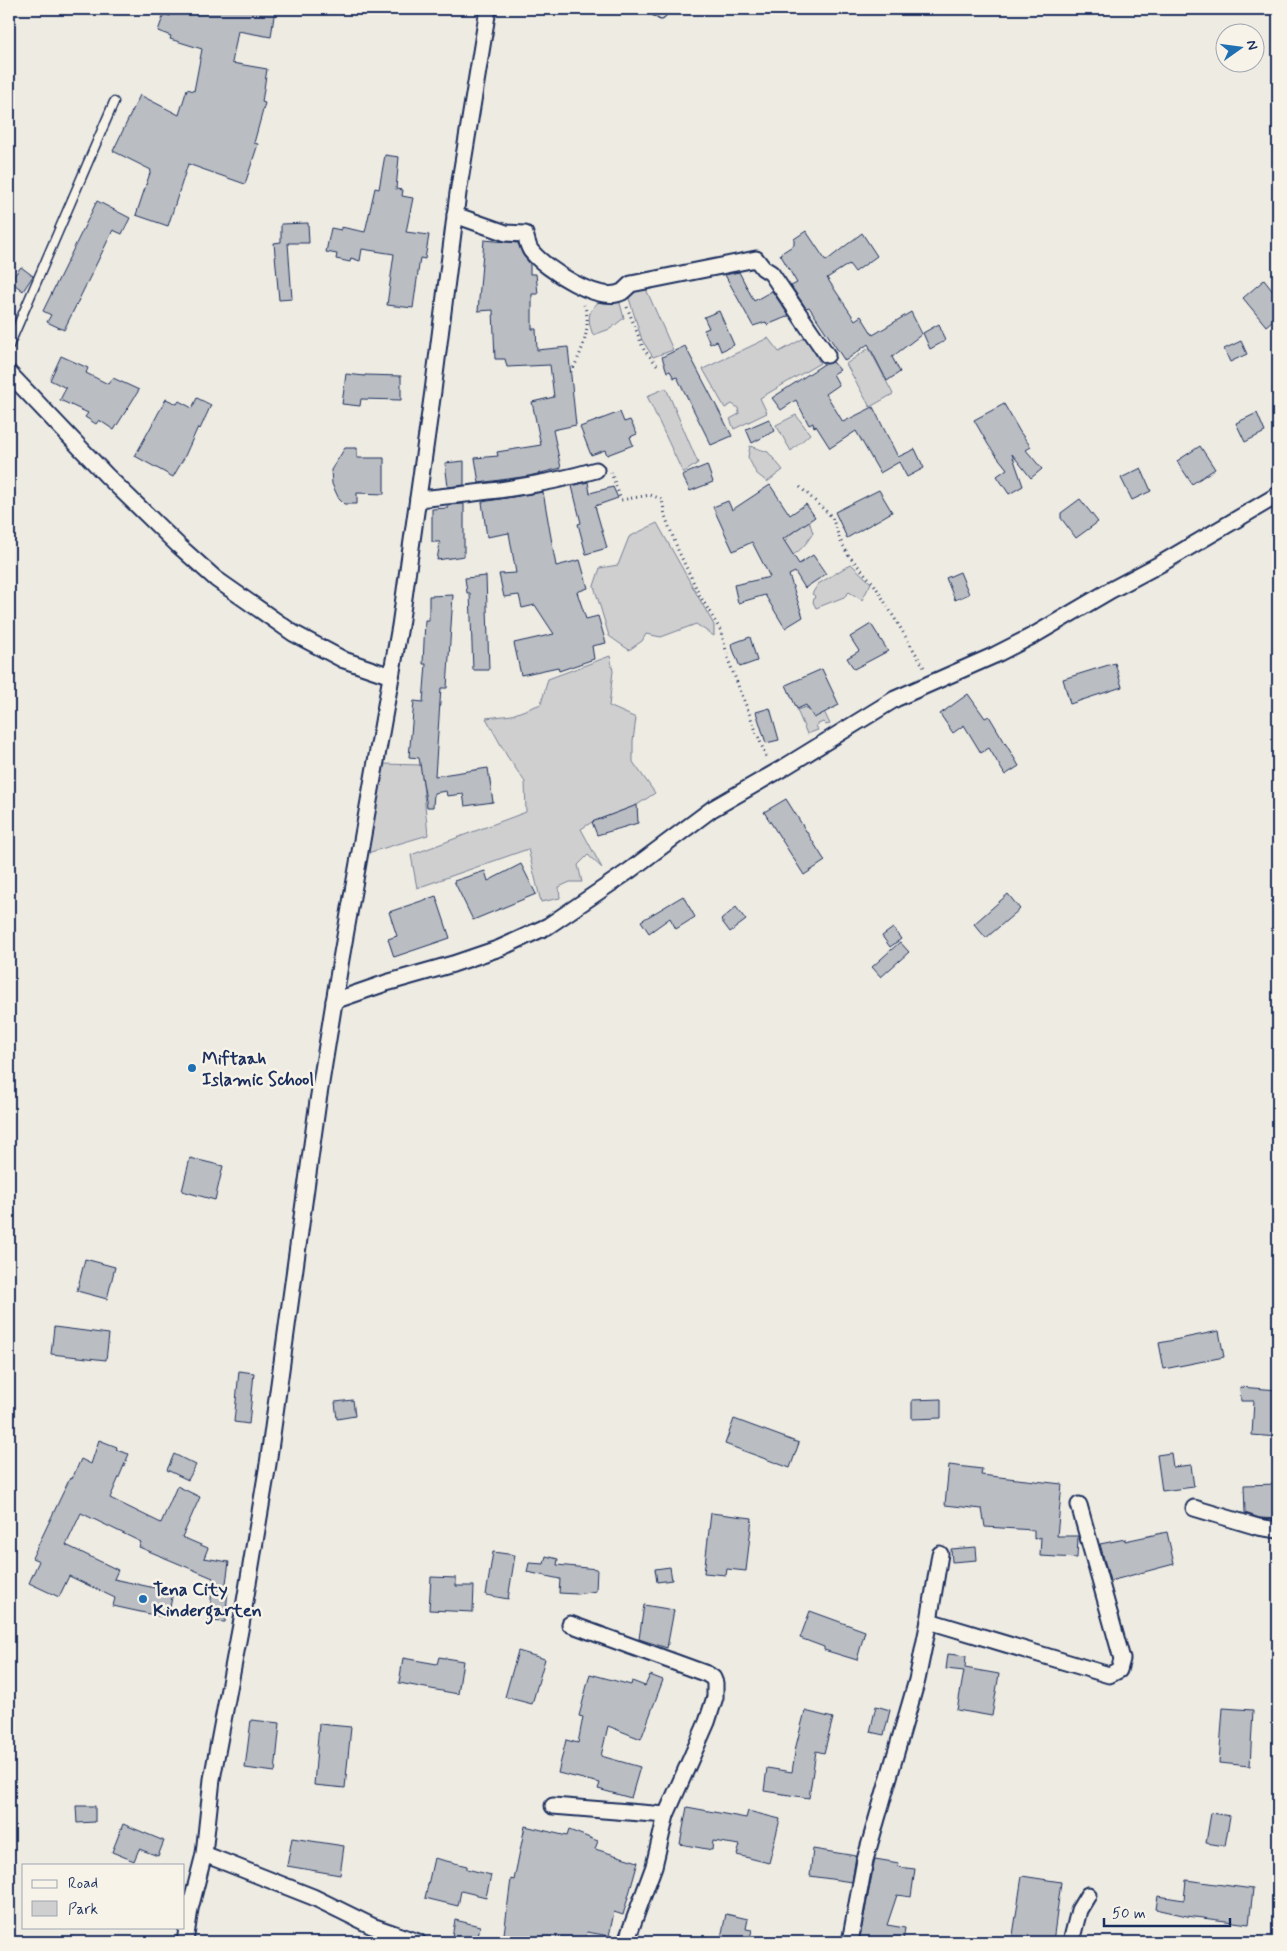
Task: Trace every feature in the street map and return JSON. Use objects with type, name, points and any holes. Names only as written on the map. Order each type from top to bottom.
[{"type":"street","points":[[185,1942],[190,1909],[204,1854],[212,1779],[241,1625],[268,1464],[318,1101],[400,626],[455,215],[488,9]]},
{"type":"street","points":[[455,215],[506,233],[525,234],[531,251],[556,273],[587,289],[604,293],[622,292],[631,284],[756,260],[771,273],[827,355]]},
{"type":"street","points":[[9,373],[107,476],[216,579],[293,634],[344,660],[391,676]]},
{"type":"street","points":[[418,499],[529,486],[563,480],[596,470]]},
{"type":"street","points":[[334,1001],[500,948],[548,926],[629,871],[712,809],[895,699],[995,655],[1036,634],[1278,495]]},
{"type":"street","points":[[929,1621],[1109,1675],[1119,1670],[1122,1659],[1080,1505]]},
{"type":"street","points":[[1194,1508],[1258,1527],[1278,1530]]},
{"type":"street","points":[[850,1942],[866,1860],[917,1680],[940,1554]]},
{"type":"street","points":[[570,1624],[707,1674],[713,1678],[715,1683],[715,1696],[707,1722],[666,1815],[654,1866],[626,1942]]},
{"type":"street","points":[[553,1806],[666,1815]]},
{"type":"street","points":[[204,1854],[313,1898],[372,1926],[418,1942]]},
{"type":"street","points":[[1071,1942],[1079,1910],[1088,1895]]},
{"type":"lane","points":[[652,9],[661,15]]},
{"type":"lane","points":[[9,346],[114,102]]},
{"type":"path","points":[[571,372],[580,358],[586,319],[586,308],[576,284]]},
{"type":"path","points":[[622,292],[644,350],[658,366]]},
{"type":"path","points":[[596,470],[606,468],[612,473],[621,500],[650,495],[662,499],[665,516],[678,550],[700,596],[721,631],[729,662],[765,756],[776,772]]},
{"type":"path","points":[[800,487],[832,516],[840,540],[849,556],[874,584],[934,682]]},
{"type":"green space","points":[[646,289],[673,350],[653,357],[642,340],[627,292]]},
{"type":"green space","points":[[618,296],[624,318],[610,329],[593,335],[589,321],[592,309],[599,302],[606,302]]},
{"type":"green space","points":[[806,337],[820,363],[760,398],[767,413],[734,429],[730,419],[739,414],[738,408],[732,404],[725,408],[703,369],[768,338],[779,352]]},
{"type":"green space","points":[[869,348],[893,394],[870,407],[846,364]]},
{"type":"green space","points":[[666,388],[698,463],[683,473],[647,396]]},
{"type":"green space","points":[[796,415],[810,434],[791,451],[776,425]]},
{"type":"green space","points":[[750,446],[768,452],[783,470],[767,482],[756,473],[748,457]]},
{"type":"green space","points":[[809,521],[813,533],[809,539],[803,547],[780,562],[782,547],[785,541],[792,533]]},
{"type":"green space","points":[[657,523],[714,625],[714,636],[696,624],[661,637],[646,634],[642,641],[629,650],[609,636],[594,586],[600,568],[618,565],[629,537]]},
{"type":"green space","points":[[851,564],[871,583],[862,600],[849,592],[844,597],[816,608],[813,602],[815,596],[812,594],[818,584]]},
{"type":"green space","points":[[610,656],[613,671],[609,706],[636,718],[633,762],[655,793],[637,805],[592,822],[581,829],[602,868],[588,855],[578,865],[582,882],[570,882],[559,887],[560,898],[541,902],[528,849],[417,888],[411,855],[526,812],[525,782],[507,756],[486,718],[512,715],[541,704],[548,679]]},
{"type":"green space","points":[[821,705],[830,724],[826,725],[823,722],[816,725],[818,730],[807,734],[797,710],[806,707],[808,711]]},
{"type":"green space","points":[[382,764],[421,765],[428,835],[364,854]]},
{"type":"building","points":[[172,9],[275,9],[271,37],[238,31],[232,63],[267,69],[262,102],[265,103],[254,143],[258,144],[245,184],[188,164],[168,226],[136,215],[151,170],[113,151],[140,95],[179,115],[187,89],[194,91],[202,49],[170,39],[171,36],[158,31],[164,14],[170,16]]},
{"type":"building","points":[[385,155],[399,157],[396,189],[403,190],[402,196],[413,198],[406,232],[429,235],[425,259],[420,258],[413,308],[387,305],[394,254],[362,249],[360,261],[351,258],[350,262],[336,259],[337,254],[326,252],[331,228],[341,230],[341,227],[365,232],[375,188],[379,189]]},
{"type":"building","points":[[97,201],[130,218],[122,234],[113,230],[64,330],[47,322],[51,315],[43,311]]},
{"type":"building","points":[[308,223],[309,243],[288,243],[292,299],[279,300],[274,243],[281,242],[281,224]]},
{"type":"building","points":[[806,231],[826,261],[862,233],[877,256],[855,272],[849,264],[827,278],[855,320],[861,316],[873,335],[911,312],[922,334],[892,357],[900,372],[887,381],[868,344],[845,361],[809,307],[806,308],[791,286],[797,283],[780,254],[794,245],[794,239]]},
{"type":"building","points":[[484,240],[518,243],[523,255],[530,264],[530,274],[536,274],[538,294],[532,294],[532,329],[536,329],[537,350],[568,347],[576,425],[553,430],[561,468],[529,476],[479,483],[475,458],[498,456],[497,452],[541,445],[532,402],[554,397],[550,365],[507,367],[505,359],[495,359],[493,310],[478,311]]},
{"type":"building","points":[[21,267],[33,276],[23,291],[10,281]]},
{"type":"building","points":[[739,272],[754,301],[772,291],[789,316],[767,325],[766,322],[753,326],[725,275]]},
{"type":"building","points":[[1264,280],[1278,298],[1278,316],[1266,326],[1243,298]]},
{"type":"building","points":[[719,311],[734,345],[721,351],[717,341],[710,344],[704,330],[709,328],[704,317]]},
{"type":"building","points":[[939,324],[945,341],[930,349],[923,333]]},
{"type":"building","points":[[1241,341],[1247,354],[1230,362],[1224,349]]},
{"type":"building","points":[[685,346],[732,436],[711,445],[677,377],[674,378],[670,371],[667,372],[662,357]]},
{"type":"building","points":[[61,356],[88,368],[86,373],[108,384],[113,378],[139,390],[114,430],[99,420],[96,424],[85,417],[88,413],[60,400],[66,388],[50,380]]},
{"type":"building","points":[[833,362],[840,370],[833,374],[839,385],[826,394],[843,422],[873,407],[898,457],[915,449],[924,468],[907,477],[899,462],[880,473],[856,431],[830,448],[816,426],[814,427],[813,423],[809,425],[796,400],[781,410],[772,398],[824,364]]},
{"type":"building","points":[[346,374],[401,376],[401,400],[361,399],[360,406],[342,404]]},
{"type":"building","points":[[197,398],[211,405],[173,477],[135,456],[166,399],[177,404],[179,401],[192,408]]},
{"type":"building","points":[[1004,404],[1031,447],[1026,450],[1042,469],[1031,478],[1012,454],[1023,486],[1009,494],[997,476],[1007,469],[989,446],[974,420]]},
{"type":"building","points":[[620,412],[624,422],[630,420],[637,434],[630,437],[633,445],[607,455],[605,450],[591,455],[580,427]]},
{"type":"building","points":[[1257,413],[1265,432],[1245,442],[1236,423]]},
{"type":"building","points":[[769,419],[775,431],[752,443],[746,429]]},
{"type":"building","points":[[1200,446],[1215,469],[1192,484],[1177,461]]},
{"type":"building","points":[[345,448],[357,448],[357,458],[384,458],[384,494],[357,493],[357,504],[344,504],[339,499],[332,484],[331,470]]},
{"type":"building","points":[[464,461],[464,485],[448,487],[445,463]]},
{"type":"building","points":[[707,465],[713,482],[690,491],[682,475]]},
{"type":"building","points":[[1141,468],[1151,491],[1132,500],[1121,478]]},
{"type":"building","points":[[588,482],[590,493],[613,487],[618,498],[595,506],[607,548],[586,554],[578,524],[581,523],[572,486]]},
{"type":"building","points":[[770,485],[790,515],[806,504],[815,517],[783,539],[799,564],[813,555],[826,574],[805,588],[795,572],[789,575],[803,617],[785,628],[765,595],[738,603],[734,585],[770,577],[752,542],[733,551],[713,507],[728,501],[732,510]]},
{"type":"building","points":[[879,490],[892,512],[847,538],[835,512]]},
{"type":"building","points":[[543,492],[556,566],[580,560],[588,588],[577,592],[586,619],[598,616],[606,643],[592,646],[594,659],[559,671],[558,667],[521,675],[514,643],[554,634],[535,605],[522,608],[519,595],[504,597],[499,574],[516,573],[509,533],[487,537],[482,502]]},
{"type":"building","points":[[1080,499],[1098,522],[1076,538],[1061,518],[1061,513]]},
{"type":"building","points":[[464,504],[464,556],[437,560],[440,542],[432,542],[432,509]]},
{"type":"building","points":[[960,572],[969,594],[955,600],[946,578]]},
{"type":"building","points":[[486,576],[489,670],[473,670],[470,593],[467,593],[465,578]]},
{"type":"building","points":[[453,595],[447,688],[441,688],[435,776],[488,768],[493,802],[465,806],[463,794],[447,796],[446,791],[434,793],[433,807],[427,807],[419,758],[409,757],[414,701],[423,702],[426,664],[423,664],[425,620],[429,620],[429,596]]},
{"type":"building","points":[[871,624],[888,651],[854,669],[847,658],[859,651],[850,637]]},
{"type":"building","points":[[750,637],[757,661],[740,667],[731,644]]},
{"type":"building","points":[[1115,663],[1122,687],[1070,704],[1063,679]]},
{"type":"building","points":[[822,669],[839,705],[814,718],[806,705],[797,709],[786,685]]},
{"type":"building","points":[[968,694],[985,718],[989,716],[1019,766],[1005,775],[989,748],[981,753],[964,725],[953,733],[940,714]]},
{"type":"building","points":[[770,708],[779,740],[766,743],[756,712]]},
{"type":"building","points":[[786,799],[825,861],[804,875],[764,812]]},
{"type":"building","points":[[637,805],[638,823],[597,835],[592,822]]},
{"type":"building","points":[[521,864],[536,894],[473,920],[454,881],[485,871],[488,881]]},
{"type":"building","points":[[1008,894],[1020,909],[986,938],[974,924]]},
{"type":"building","points":[[436,896],[450,938],[394,957],[388,939],[397,936],[389,912]]},
{"type":"building","points":[[683,896],[695,917],[676,929],[670,918],[649,933],[641,921]]},
{"type":"building","points":[[736,907],[746,920],[730,932],[721,920]]},
{"type":"building","points":[[893,928],[901,939],[890,947],[882,936]]},
{"type":"building","points":[[900,942],[909,952],[881,977],[872,967]]},
{"type":"building","points":[[190,1158],[223,1166],[215,1200],[182,1191]]},
{"type":"building","points":[[85,1259],[115,1267],[107,1299],[77,1291]]},
{"type":"building","points":[[54,1327],[109,1334],[106,1360],[51,1354]]},
{"type":"building","points":[[1219,1331],[1224,1357],[1164,1369],[1159,1343]]},
{"type":"building","points":[[239,1371],[254,1373],[249,1424],[234,1422]]},
{"type":"building","points":[[1240,1387],[1278,1390],[1278,1437],[1252,1435],[1254,1401],[1241,1401]]},
{"type":"building","points":[[941,1399],[941,1418],[912,1419],[912,1400]]},
{"type":"building","points":[[353,1400],[355,1416],[337,1419],[335,1402]]},
{"type":"building","points":[[734,1419],[799,1443],[790,1468],[725,1444]]},
{"type":"building","points":[[99,1440],[117,1447],[116,1450],[129,1454],[110,1498],[161,1523],[177,1486],[200,1497],[182,1537],[208,1548],[204,1558],[229,1562],[225,1590],[228,1590],[225,1622],[209,1621],[213,1578],[139,1547],[141,1542],[81,1513],[66,1545],[118,1570],[114,1579],[173,1592],[168,1618],[113,1606],[115,1598],[69,1576],[59,1597],[29,1583],[39,1561],[32,1558],[70,1478],[72,1479],[81,1459],[91,1464]]},
{"type":"building","points":[[1171,1453],[1173,1467],[1191,1465],[1194,1487],[1162,1491],[1157,1455]]},
{"type":"building","points":[[174,1454],[196,1465],[188,1480],[167,1470]]},
{"type":"building","points":[[949,1465],[982,1469],[981,1475],[1062,1484],[1057,1536],[1078,1536],[1077,1558],[1040,1556],[1041,1537],[1034,1539],[1034,1530],[985,1527],[982,1509],[945,1505]]},
{"type":"building","points":[[1278,1484],[1278,1519],[1260,1518],[1245,1513],[1244,1485]]},
{"type":"building","points":[[711,1513],[752,1518],[746,1571],[727,1569],[726,1575],[704,1573]]},
{"type":"building","points":[[1167,1532],[1174,1564],[1110,1581],[1100,1544]]},
{"type":"building","points":[[976,1547],[977,1560],[952,1562],[951,1549]]},
{"type":"building","points":[[493,1552],[515,1555],[508,1599],[486,1595]]},
{"type":"building","points":[[546,1556],[558,1559],[557,1565],[597,1569],[596,1591],[577,1594],[559,1593],[560,1579],[527,1572],[529,1563],[544,1564]]},
{"type":"building","points":[[670,1567],[672,1580],[657,1582],[655,1569]]},
{"type":"building","points":[[431,1577],[456,1578],[456,1586],[474,1586],[473,1612],[429,1610]]},
{"type":"building","points":[[644,1605],[674,1610],[667,1648],[639,1639]]},
{"type":"building","points":[[810,1611],[865,1631],[857,1660],[824,1650],[824,1647],[800,1638]]},
{"type":"building","points":[[518,1651],[545,1659],[532,1704],[505,1697]]},
{"type":"building","points":[[948,1654],[966,1656],[965,1668],[999,1674],[992,1716],[957,1710],[964,1671],[946,1669]]},
{"type":"building","points":[[439,1657],[463,1661],[458,1694],[399,1683],[403,1658],[437,1664]]},
{"type":"building","points":[[590,1674],[631,1685],[632,1681],[645,1686],[650,1675],[663,1680],[641,1739],[608,1726],[601,1756],[640,1767],[631,1798],[598,1789],[600,1783],[558,1773],[566,1740],[578,1743],[583,1717],[579,1716]]},
{"type":"building","points":[[876,1706],[890,1710],[884,1735],[870,1732]]},
{"type":"building","points":[[1223,1708],[1253,1710],[1250,1766],[1219,1763]]},
{"type":"building","points":[[805,1711],[833,1718],[824,1753],[816,1751],[809,1798],[764,1791],[767,1768],[792,1772],[796,1746]]},
{"type":"building","points":[[251,1720],[280,1723],[275,1772],[245,1768]]},
{"type":"building","points":[[319,1724],[351,1727],[345,1788],[314,1785]]},
{"type":"building","points":[[76,1806],[95,1806],[95,1822],[77,1823]]},
{"type":"building","points":[[687,1807],[746,1818],[748,1811],[780,1819],[769,1863],[737,1855],[740,1845],[713,1841],[712,1850],[680,1844]]},
{"type":"building","points":[[1211,1813],[1230,1816],[1225,1846],[1206,1843]]},
{"type":"building","points":[[123,1824],[164,1841],[158,1856],[139,1849],[134,1861],[112,1852]]},
{"type":"building","points":[[525,1826],[567,1836],[569,1830],[598,1841],[595,1849],[638,1862],[623,1915],[614,1912],[609,1936],[587,1932],[585,1942],[503,1942],[511,1879],[514,1880]]},
{"type":"building","points":[[292,1838],[344,1846],[340,1875],[287,1866]]},
{"type":"building","points":[[813,1849],[856,1856],[852,1882],[810,1876]]},
{"type":"building","points":[[434,1858],[467,1866],[467,1869],[491,1875],[486,1897],[461,1891],[458,1906],[425,1898]]},
{"type":"building","points":[[875,1859],[899,1863],[898,1867],[915,1869],[911,1897],[897,1895],[887,1925],[905,1928],[903,1942],[859,1942]]},
{"type":"building","points":[[1022,1876],[1061,1882],[1053,1942],[1012,1942]]},
{"type":"building","points":[[1186,1880],[1253,1889],[1249,1924],[1187,1916],[1156,1909],[1158,1896],[1184,1900]]},
{"type":"building","points":[[726,1914],[748,1919],[746,1929],[752,1930],[749,1942],[720,1942]]},
{"type":"building","points":[[455,1920],[480,1926],[477,1942],[452,1937]]},
{"type":"place","name":"Miftaah Islamic School","points":[[192,1068]]},
{"type":"place","name":"Tena City Kindergarten","points":[[143,1599]]}]
